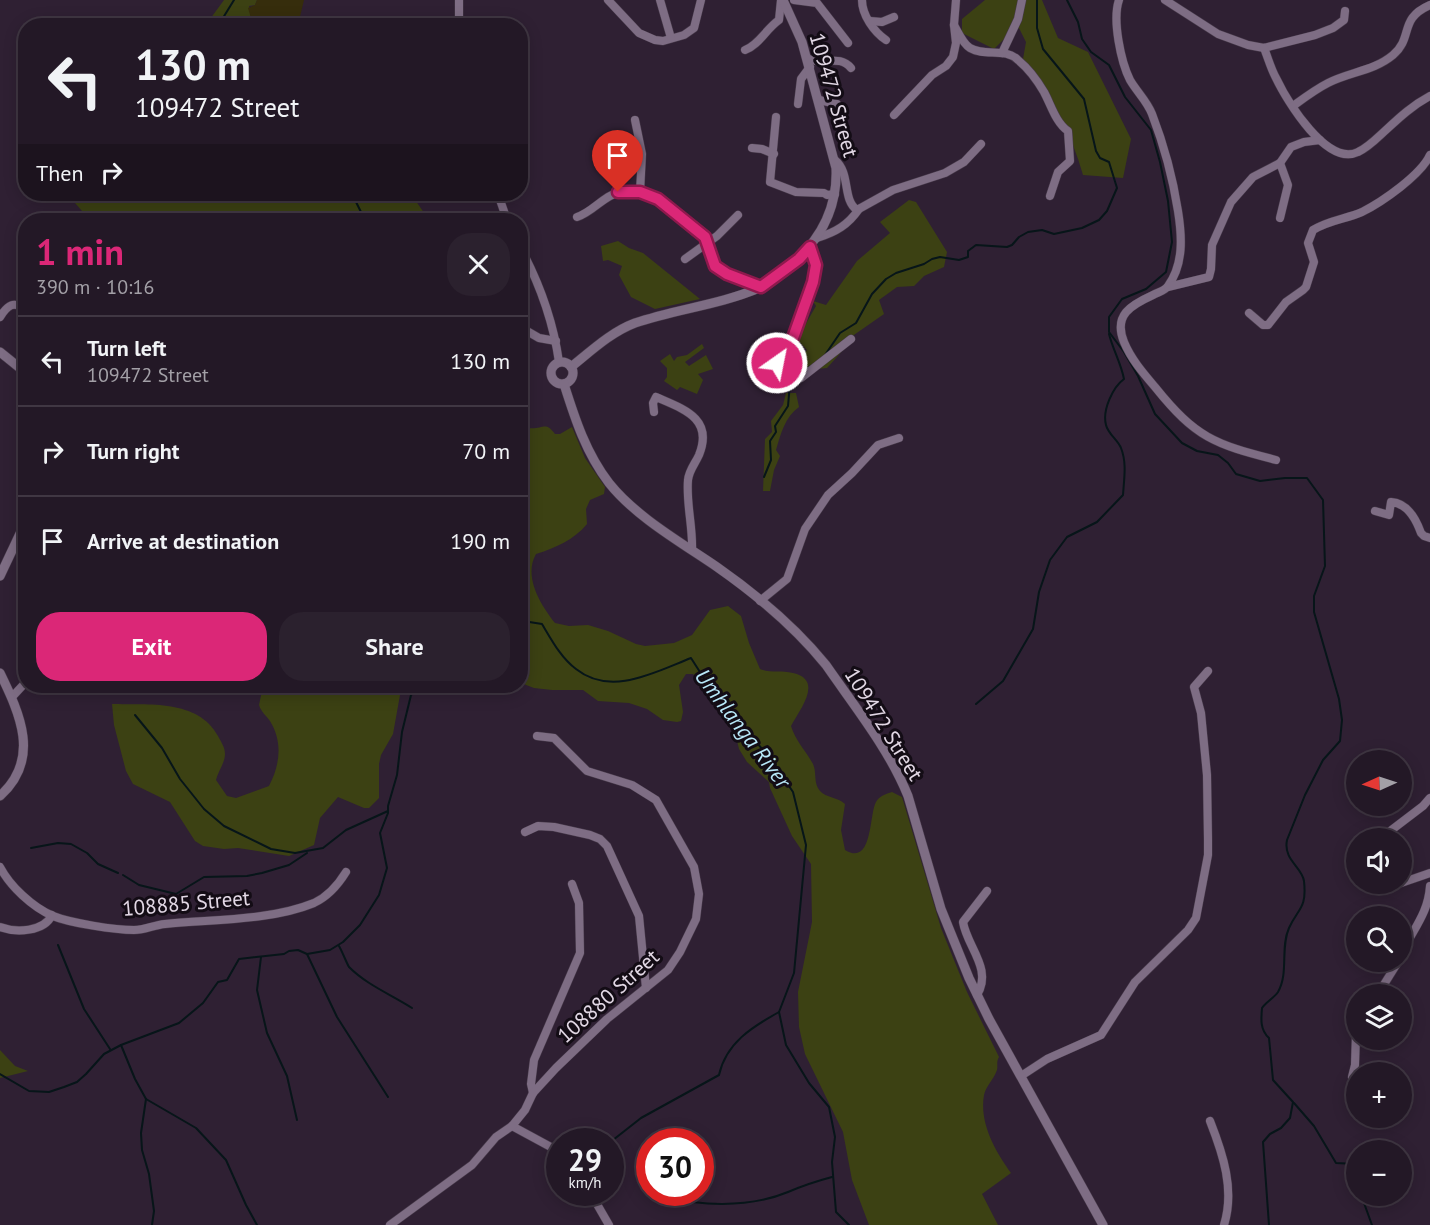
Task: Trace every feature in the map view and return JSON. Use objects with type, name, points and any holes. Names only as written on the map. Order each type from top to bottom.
[{"type":"street","points":[[459,0],[459,18]]},
{"type":"street","points":[[608,0],[644,36],[657,41],[684,35],[694,28],[701,0]]},
{"type":"street","points":[[660,0],[671,39]]},
{"type":"street","points":[[744,50],[759,40],[768,28],[779,20],[782,0]]},
{"type":"street","name":"109472 Street","points":[[571,367],[604,340],[626,327],[761,287],[799,259],[817,238],[827,221],[835,194],[837,173],[835,160],[802,42],[782,0]]},
{"type":"street","points":[[794,0],[817,3],[848,43]]},
{"type":"street","points":[[862,0],[862,8],[878,35],[885,40]]},
{"type":"street","points":[[894,115],[932,75],[946,66],[953,57],[956,43],[954,26],[956,0]]},
{"type":"street","points":[[1002,53],[1018,19],[1022,0]]},
{"type":"street","points":[[1119,0],[1117,20],[1125,68],[1154,118],[1178,212],[1182,247],[1168,287]]},
{"type":"street","points":[[1166,0],[1224,37],[1264,48],[1333,28],[1344,20],[1345,11]]},
{"type":"street","points":[[1293,106],[1329,82],[1355,74],[1388,59],[1402,44],[1410,18],[1430,5]]},
{"type":"street","points":[[870,21],[882,22],[894,17]]},
{"type":"street","points":[[954,26],[970,48],[986,53],[1002,53],[1016,57],[1030,70],[1062,127],[1068,132],[1070,161],[1058,172],[1050,196]]},
{"type":"street","points":[[1264,48],[1276,79],[1293,106],[1320,140],[1338,153],[1353,154],[1365,148],[1416,103],[1430,96]]},
{"type":"street","points":[[798,104],[801,79],[808,62],[840,60],[851,68]]},
{"type":"street","points":[[819,100],[837,104],[841,110]]},
{"type":"street","points":[[776,117],[770,182],[796,192],[835,194]]},
{"type":"street","points":[[635,120],[642,154],[640,192]]},
{"type":"street","points":[[1276,460],[1222,445],[1193,429],[1172,408],[1129,352],[1120,328],[1123,315],[1143,300],[1168,287],[1209,277],[1212,245],[1228,206],[1253,177],[1280,163],[1288,150],[1295,145],[1320,140]]},
{"type":"street","points":[[817,238],[849,224],[860,209],[893,190],[945,173],[964,162],[981,144]]},
{"type":"street","points":[[752,148],[774,154]]},
{"type":"street","points":[[1249,313],[1263,326],[1269,324],[1286,302],[1306,286],[1314,262],[1308,243],[1313,230],[1338,218],[1362,212],[1416,174],[1426,164],[1430,155]]},
{"type":"street","points":[[835,160],[842,169],[852,206],[860,209]]},
{"type":"street","points":[[1280,163],[1288,185],[1280,218]]},
{"type":"street","points":[[577,217],[592,210],[614,193],[640,192],[663,202],[701,234],[708,243],[710,257],[715,266],[727,274],[761,287]]},
{"type":"street","points":[[685,259],[708,243],[738,215]]},
{"type":"street","points":[[810,247],[816,265],[813,282],[789,349],[775,365],[775,372],[787,377],[801,378],[851,339]]},
{"type":"street","points":[[528,263],[542,291],[556,340],[559,362]]},
{"type":"street","points":[[1,314],[7,306],[18,305]]},
{"type":"street","points":[[528,332],[538,338],[556,340]]},
{"type":"street","points":[[0,352],[18,367]]},
{"type":"street","points":[[559,362],[571,367],[571,378],[564,384],[555,382],[552,377],[552,368],[559,362]]},
{"type":"street","name":"109472 Street","points":[[564,384],[579,431],[610,484],[634,508],[720,570],[801,637],[826,665],[901,779],[941,909],[977,995],[1103,1225]]},
{"type":"street","points":[[654,412],[653,403],[656,397],[688,411],[698,420],[702,430],[703,442],[688,479],[692,550]]},
{"type":"street","points":[[760,601],[787,579],[805,529],[828,495],[878,445],[899,438]]},
{"type":"street","points":[[1376,511],[1389,515],[1391,502],[1396,502],[1409,510],[1421,533],[1430,538]]},
{"type":"street","points":[[0,576],[18,537]]},
{"type":"street","points":[[1021,1076],[1047,1059],[1101,1035],[1135,982],[1188,930],[1196,918],[1208,855],[1208,840],[1207,775],[1202,720],[1194,687],[1208,671]]},
{"type":"street","points":[[0,673],[22,724],[24,751],[12,782],[0,796]]},
{"type":"street","points":[[12,697],[18,691]]},
{"type":"street","name":"108880 Street","points":[[390,1225],[472,1165],[496,1137],[512,1126],[525,1110],[533,1094],[556,1068],[607,1018],[668,970],[694,925],[699,894],[694,867],[656,800],[632,785],[587,771],[554,738],[537,736]]},
{"type":"street","points":[[1394,828],[1430,798]]},
{"type":"street","points":[[525,832],[538,826],[554,827],[590,835],[600,839],[607,846],[639,916],[646,988]]},
{"type":"street","name":"108885 Street","points":[[0,867],[11,884],[37,906],[52,915],[90,924],[134,930],[163,924],[267,914],[301,907],[323,898],[339,883],[346,872]]},
{"type":"street","points":[[1412,879],[1430,873]]},
{"type":"street","points":[[533,1094],[531,1083],[534,1060],[580,953],[579,903],[572,884]]},
{"type":"street","points":[[1412,936],[1423,918],[1430,886]]},
{"type":"street","points":[[977,995],[983,985],[982,973],[963,922],[987,891]]},
{"type":"street","points":[[0,927],[20,932],[43,927],[49,923],[52,915]]},
{"type":"street","points":[[1210,1122],[1221,1149],[1228,1181],[1224,1225]]},
{"type":"street","points":[[512,1126],[546,1144]]},
{"type":"street","points":[[598,1206],[609,1225]]},
{"type":"green space","points":[[224,0],[257,0],[255,5],[249,6],[251,18],[211,18]]},
{"type":"green space","points":[[985,0],[1042,0],[1058,38],[1088,52],[1131,139],[1123,178],[1083,175],[1059,114],[1023,59],[1026,42],[1019,28],[994,49],[962,33],[962,19]]},
{"type":"green space","points":[[909,200],[916,202],[947,252],[944,267],[924,276],[914,286],[897,287],[879,300],[884,314],[851,337],[846,347],[827,368],[789,372],[807,350],[797,339],[816,306],[813,301],[826,305],[857,261],[890,233],[880,222]]},
{"type":"green space","points":[[73,201],[416,201],[424,213],[84,213]]},
{"type":"green space","points":[[618,241],[643,253],[700,299],[655,309],[631,297],[619,275],[622,266],[608,260],[603,261],[601,246]]},
{"type":"green space","points":[[702,344],[704,348],[685,362],[689,366],[706,355],[713,369],[698,374],[703,380],[697,394],[680,387],[677,390],[664,381],[667,377],[667,368],[660,361],[670,354],[674,361],[677,357],[687,355]]},
{"type":"green space","points":[[786,393],[796,393],[799,407],[790,416],[782,432],[776,450],[780,456],[774,470],[770,491],[763,491],[765,439],[772,432],[771,421],[783,405]]},
{"type":"green space","points":[[546,426],[555,434],[560,434],[572,427],[585,458],[605,487],[604,494],[590,500],[586,509],[587,524],[582,530],[564,543],[536,554],[532,572],[535,590],[555,623],[569,626],[588,625],[645,646],[674,643],[692,635],[710,610],[728,606],[741,616],[760,669],[793,673],[807,682],[807,696],[791,726],[813,764],[820,791],[845,804],[841,830],[845,850],[854,853],[861,851],[865,845],[874,808],[879,798],[892,792],[902,797],[941,928],[967,992],[999,1057],[997,1070],[984,1095],[984,1116],[990,1137],[1011,1173],[982,1194],[998,1225],[869,1225],[852,1180],[843,1132],[805,1054],[799,1027],[798,992],[812,922],[811,864],[792,836],[769,782],[747,762],[739,749],[732,720],[713,701],[693,674],[686,674],[679,685],[683,712],[681,721],[677,722],[663,720],[647,709],[629,703],[598,701],[583,690],[534,688],[528,686],[528,428]]},
{"type":"green space","points":[[262,693],[402,693],[393,734],[381,755],[379,764],[379,798],[369,808],[364,808],[338,797],[320,818],[314,845],[289,856],[238,848],[203,846],[195,841],[170,802],[133,784],[126,771],[114,725],[112,704],[171,706],[198,716],[209,724],[218,736],[225,754],[216,780],[227,796],[236,798],[269,786],[278,762],[277,737],[259,705]]},
{"type":"green space","points":[[0,1050],[15,1066],[28,1071],[0,1078]]},
{"type":"sand","points":[[257,0],[304,0],[300,18],[251,18],[248,8],[255,5]]},
{"type":"waterway","name":"Umhlanga River","points":[[223,18],[234,0]]},
{"type":"waterway","points":[[825,355],[840,333],[856,323],[872,294],[886,279],[896,273],[940,257],[959,260],[968,257],[968,251],[976,245],[1007,247],[1028,232],[1042,230],[1054,234],[1082,228],[1099,220],[1107,211],[1117,188],[1109,162],[1100,158],[1096,151],[1084,99],[1043,49],[1037,28],[1037,0]]},
{"type":"waterway","points":[[1067,0],[1078,22],[1082,39],[1091,52],[1109,65],[1125,97],[1151,130],[1168,201],[1172,242],[1166,272],[1146,289],[1122,299],[1109,317],[1109,332],[1138,376],[1155,414],[1182,443],[1197,451],[1218,455],[1236,474],[1260,481],[1307,478],[1323,500],[1325,566],[1314,596],[1314,612],[1339,699],[1342,720],[1340,741],[1323,760],[1305,795],[1287,840],[1286,847],[1290,858],[1303,876],[1304,897],[1301,908],[1286,936],[1281,985],[1278,992],[1262,1008],[1262,1024],[1269,1038],[1273,1080],[1293,1102],[1290,1118],[1263,1142],[1269,1225]]},
{"type":"waterway","name":"Umhlanga River","points":[[356,201],[362,213]]},
{"type":"waterway","points":[[976,704],[1003,681],[1033,629],[1039,592],[1050,560],[1067,537],[1097,522],[1123,495],[1125,471],[1123,454],[1120,445],[1107,428],[1105,419],[1109,399],[1124,379],[1109,334]]},
{"type":"waterway","points":[[795,376],[811,366]]},
{"type":"waterway","points":[[764,477],[771,460],[770,441],[776,432],[775,426],[788,406],[790,383]]},
{"type":"waterway","name":"Umhlanga River","points":[[528,622],[542,624],[557,648],[576,669],[590,677],[604,681],[618,682],[633,679],[691,658],[714,694],[771,759],[793,792],[806,845],[794,973],[779,1012],[786,1045],[809,1083],[829,1107],[835,1137],[832,1162],[836,1212],[849,1225]]},
{"type":"waterway","points":[[0,1074],[29,1091],[49,1092],[77,1082],[104,1054],[121,1045],[179,1023],[203,1003],[218,982],[227,980],[239,959],[284,954],[298,950],[307,954],[330,950],[343,942],[360,925],[379,895],[387,868],[380,833],[388,813],[397,775],[402,732],[411,695],[414,693]]},
{"type":"waterway","points":[[135,715],[162,748],[180,779],[204,809],[224,826],[271,849],[295,853],[323,848],[346,830],[388,811]]},
{"type":"waterway","points":[[31,848],[58,843],[71,844],[87,853],[98,864],[118,873]]},
{"type":"waterway","points":[[123,875],[139,885],[176,894],[204,877],[247,876],[262,873],[289,865],[307,853]]},
{"type":"waterway","points":[[58,945],[84,1009],[110,1049]]},
{"type":"waterway","points":[[339,946],[349,967],[356,973],[412,1008]]},
{"type":"waterway","points":[[307,954],[337,1017],[388,1097]]},
{"type":"waterway","points":[[261,957],[257,990],[267,1033],[287,1076],[297,1120]]},
{"type":"waterway","points":[[624,1131],[641,1118],[719,1075],[722,1064],[734,1045],[750,1030],[779,1012]]},
{"type":"waterway","points":[[121,1045],[146,1099],[196,1128],[226,1160],[257,1225]]},
{"type":"waterway","points":[[146,1099],[141,1133],[142,1150],[149,1174],[154,1211],[152,1225]]},
{"type":"waterway","points":[[1294,1103],[1314,1126],[1336,1163],[1346,1164]]},
{"type":"waterway","points":[[714,1204],[772,1198],[832,1177]]},
{"type":"waterway","points":[[1365,1206],[1372,1225]]},
{"type":"route","points":[[618,192],[640,192],[658,199],[705,237],[710,257],[718,270],[761,287],[799,259],[810,247],[816,265],[813,282],[789,349],[777,363]]}]
